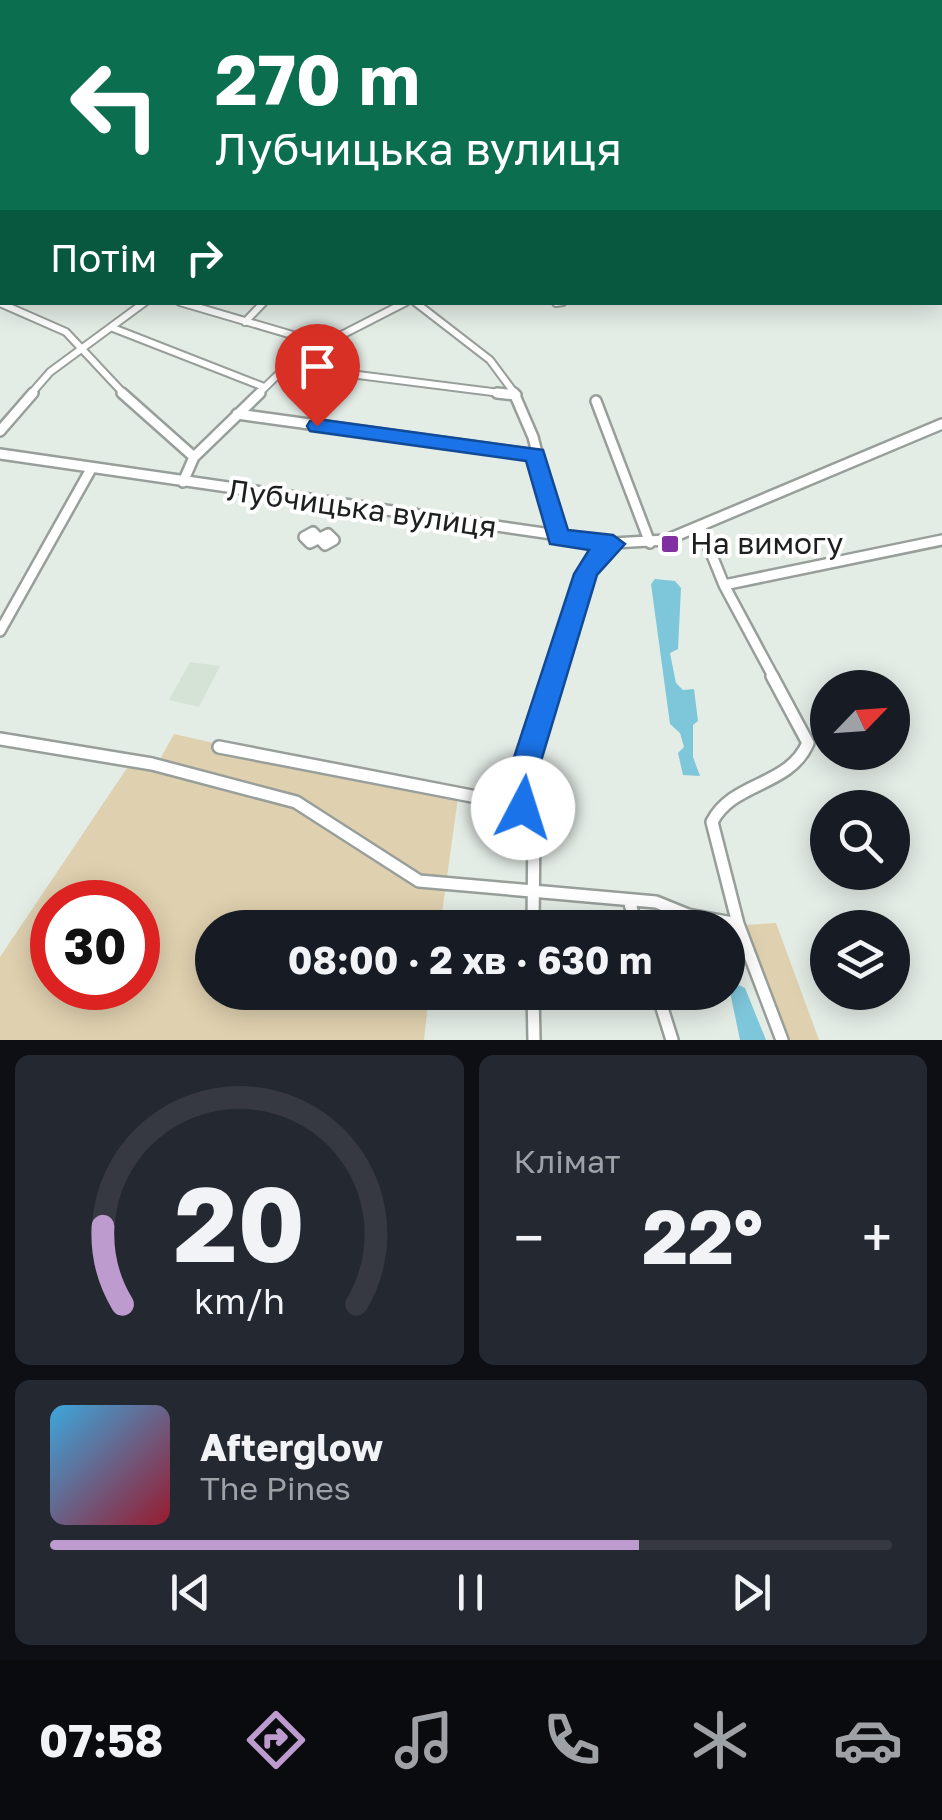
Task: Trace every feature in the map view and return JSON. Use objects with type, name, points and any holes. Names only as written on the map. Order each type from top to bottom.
[{"type":"street","points":[[5,305],[52,324],[84,348],[134,405],[194,457]]},
{"type":"street","points":[[0,431],[50,372],[142,305]]},
{"type":"street","points":[[190,305],[323,344]]},
{"type":"street","points":[[245,322],[261,305]]},
{"type":"street","points":[[183,482],[194,457],[287,366],[400,305]]},
{"type":"street","points":[[419,305],[500,371],[516,395],[558,538]]},
{"type":"street","points":[[114,328],[264,387]]},
{"type":"street","points":[[287,366],[516,395]]},
{"type":"street","points":[[596,401],[650,542]]},
{"type":"street","points":[[237,414],[535,455]]},
{"type":"street","name":"Лубчицька вулиця","points":[[0,454],[613,544],[650,542],[702,528],[942,424]]},
{"type":"street","points":[[0,631],[91,469]]},
{"type":"street","points":[[702,528],[724,585],[808,743],[806,753],[773,781],[724,802],[712,822],[734,910]]},
{"type":"street","points":[[724,585],[942,540]]},
{"type":"street","points":[[533,910],[534,819],[523,808],[518,791],[586,574],[595,558],[613,544]]},
{"type":"street","points":[[0,739],[152,764],[296,802],[419,881],[656,902],[676,910]]},
{"type":"street","points":[[219,748],[482,798],[518,791]]},
{"type":"street","points":[[629,900],[632,910]]},
{"type":"street","points":[[745,942],[782,1040]]},
{"type":"street","points":[[533,1010],[534,1040]]},
{"type":"street","points":[[663,1010],[672,1040]]},
{"type":"shaded area","points":[[190,662],[220,666],[199,707],[169,700]]},
{"type":"shaded area","points":[[174,734],[458,798],[442,910],[195,910],[195,1010],[427,1010],[424,1040],[0,1040],[0,957],[30,912],[30,1010],[160,1010],[160,880],[52,880],[129,765],[150,769]]},
{"type":"shaded area","points":[[776,923],[819,1040],[786,1040],[745,925]]},
{"type":"water","points":[[655,579],[675,581],[681,588],[678,649],[670,653],[676,683],[683,690],[694,689],[698,721],[693,725],[693,757],[700,776],[683,775],[678,753],[684,747],[680,733],[670,724],[651,584]]},
{"type":"water","points":[[745,988],[766,1040],[740,1040],[734,1010],[745,1010]]},
{"type":"place","name":"На вимогу","points":[[670,544]]},
{"type":"route","points":[[317,426],[535,455],[558,538],[613,544],[595,558],[586,574],[518,791],[523,808]]}]
